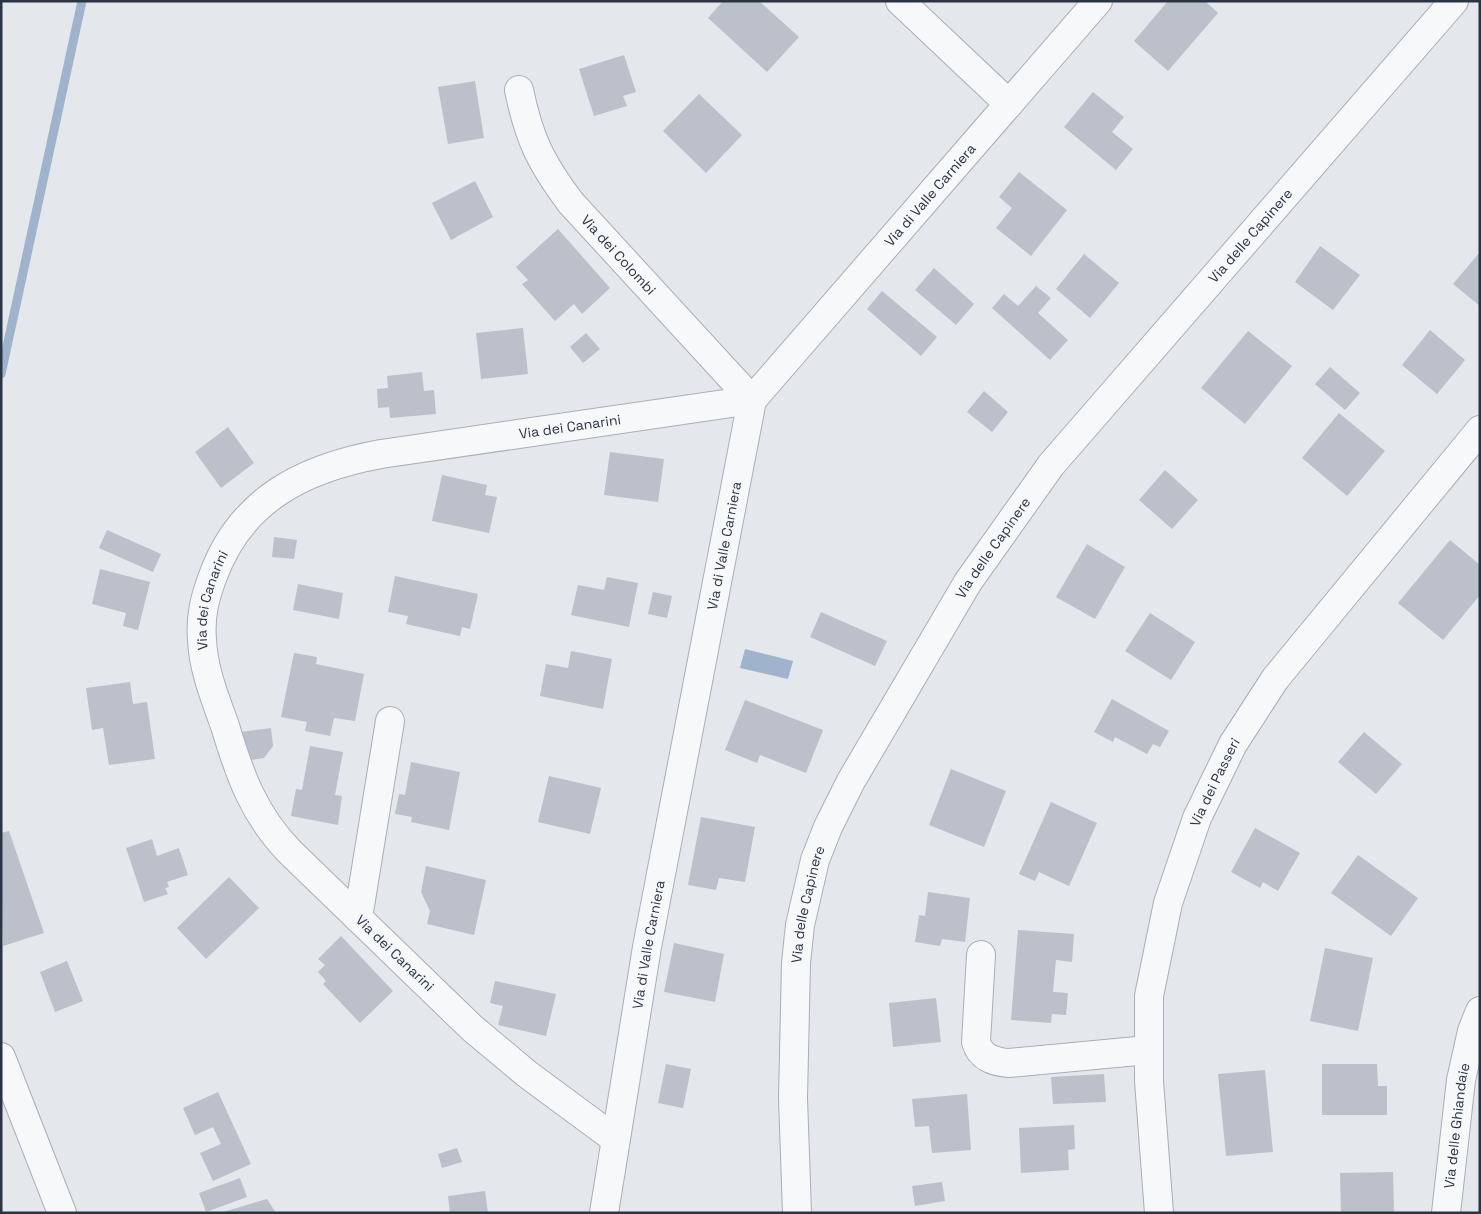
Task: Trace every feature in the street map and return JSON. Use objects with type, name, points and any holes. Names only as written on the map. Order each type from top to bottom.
[{"type":"street","points":[[900,1],[1009,104]]},
{"type":"street","name":"Via di Valle Carniera","points":[[604,1213],[647,948],[752,400],[1098,1]]},
{"type":"street","name":"Via delle Capinere","points":[[797,1213],[793,1098],[796,963],[800,924],[815,860],[851,781],[968,582],[1051,465],[1454,1]]},
{"type":"street","name":"Via dei Colombi","points":[[519,90],[530,137],[552,178],[571,203],[752,400]]},
{"type":"street","name":"Via dei Canarini","points":[[615,1138],[527,1074],[472,1028],[283,845],[257,811],[243,781],[210,682],[202,640],[204,603],[219,560],[236,530],[249,514],[284,488],[308,475],[350,461],[391,453],[752,400]]},
{"type":"street","name":"Via dei Passeri","points":[[1160,1213],[1148,1050],[1149,996],[1168,903],[1197,818],[1229,752],[1260,700],[1288,662],[1480,430]]},
{"type":"street","points":[[358,918],[390,722]]},
{"type":"street","points":[[981,955],[976,1042],[981,1053],[991,1060],[1009,1063],[1148,1050]]},
{"type":"street","name":"Via delle Ghiandaie","points":[[1446,1213],[1464,1059],[1480,1011]]},
{"type":"street","points":[[1,1057],[62,1213]]},
{"type":"water","points":[[745,649],[793,661],[788,679],[740,668]]},
{"type":"building","points":[[723,1],[759,1],[799,37],[767,72],[708,18]]},
{"type":"building","points":[[1168,1],[1205,1],[1218,13],[1168,71],[1134,41]]},
{"type":"building","points":[[624,55],[636,92],[623,96],[627,106],[594,116],[579,69]]},
{"type":"building","points":[[475,81],[484,138],[448,144],[438,87]]},
{"type":"building","points":[[1093,92],[1124,117],[1112,132],[1133,149],[1116,170],[1064,127]]},
{"type":"building","points":[[699,94],[742,135],[706,173],[663,131]]},
{"type":"building","points":[[1019,172],[1067,210],[1031,256],[996,228],[1012,208],[999,197]]},
{"type":"building","points":[[475,181],[493,217],[451,240],[432,203]]},
{"type":"building","points":[[558,229],[610,288],[582,314],[574,304],[555,321],[522,284],[528,280],[516,267]]},
{"type":"building","points":[[1320,246],[1360,275],[1333,310],[1295,282]]},
{"type":"building","points":[[1480,252],[1480,306],[1453,284]]},
{"type":"building","points":[[1084,254],[1119,283],[1090,318],[1056,289]]},
{"type":"building","points":[[934,268],[974,304],[956,325],[915,290]]},
{"type":"building","points":[[1036,286],[1051,298],[1038,313],[1068,340],[1050,360],[992,308],[1004,294],[1018,306]]},
{"type":"building","points":[[882,291],[937,337],[921,356],[867,309]]},
{"type":"building","points":[[523,328],[528,374],[481,379],[476,333]]},
{"type":"building","points":[[1430,330],[1465,360],[1437,394],[1402,365]]},
{"type":"building","points":[[1248,331],[1292,366],[1245,424],[1201,388]]},
{"type":"building","points":[[586,333],[600,349],[583,363],[570,347]]},
{"type":"building","points":[[1330,367],[1360,393],[1345,410],[1315,384]]},
{"type":"building","points":[[422,372],[424,391],[434,390],[436,414],[390,418],[389,407],[378,408],[377,389],[388,388],[387,376]]},
{"type":"building","points":[[984,391],[1008,412],[992,432],[967,412]]},
{"type":"building","points":[[1339,413],[1385,451],[1347,496],[1302,458]]},
{"type":"building","points":[[228,427],[254,463],[221,488],[195,452]]},
{"type":"building","points":[[610,452],[664,459],[658,502],[604,495]]},
{"type":"building","points":[[1165,470],[1198,500],[1172,529],[1139,500]]},
{"type":"building","points":[[442,475],[487,485],[485,495],[497,497],[489,533],[432,521]]},
{"type":"building","points":[[107,530],[161,554],[153,572],[99,548]]},
{"type":"building","points":[[274,537],[297,540],[294,559],[272,557]]},
{"type":"building","points":[[1450,540],[1480,565],[1480,595],[1443,640],[1398,603]]},
{"type":"building","points":[[1087,544],[1125,567],[1095,619],[1056,597]]},
{"type":"building","points":[[100,569],[150,582],[138,630],[123,626],[126,613],[92,604]]},
{"type":"building","points":[[395,576],[478,594],[470,629],[462,627],[460,636],[406,624],[408,616],[388,612]]},
{"type":"building","points":[[607,577],[638,583],[629,627],[571,615],[578,585],[604,590]]},
{"type":"building","points":[[298,584],[343,593],[339,619],[293,610]]},
{"type":"building","points":[[653,592],[672,596],[667,618],[648,614]]},
{"type":"building","points":[[821,612],[887,641],[875,666],[810,637]]},
{"type":"building","points":[[1150,613],[1195,642],[1171,680],[1125,651]]},
{"type":"building","points":[[571,651],[612,659],[603,709],[540,696],[546,664],[568,668]]},
{"type":"building","points":[[294,653],[317,657],[316,664],[364,674],[355,721],[334,718],[330,736],[305,731],[307,722],[281,717]]},
{"type":"building","points":[[130,682],[133,704],[147,702],[155,759],[109,765],[103,728],[92,730],[86,688]]},
{"type":"building","points":[[1112,699],[1169,731],[1160,747],[1153,744],[1147,754],[1115,737],[1113,742],[1094,732]]},
{"type":"building","points":[[745,700],[823,730],[806,773],[760,755],[757,763],[725,750]]},
{"type":"building","points":[[271,728],[273,746],[264,758],[245,761],[241,732]]},
{"type":"building","points":[[1364,732],[1402,764],[1376,794],[1338,762]]},
{"type":"building","points":[[310,746],[343,752],[335,795],[342,796],[338,825],[291,816],[296,789],[302,790]]},
{"type":"building","points":[[411,762],[460,772],[449,830],[411,822],[412,817],[395,814],[399,794],[405,795]]},
{"type":"building","points":[[951,769],[1006,791],[984,847],[929,825]]},
{"type":"building","points":[[549,776],[601,788],[590,834],[538,822]]},
{"type":"building","points":[[1051,802],[1097,823],[1069,886],[1039,872],[1035,881],[1019,874]]},
{"type":"building","points":[[701,817],[755,827],[745,882],[719,878],[716,890],[688,885]]},
{"type":"building","points":[[1255,828],[1300,853],[1278,891],[1263,882],[1260,888],[1231,872]]},
{"type":"building","points":[[9,831],[44,933],[3,946],[1,833]]},
{"type":"building","points":[[152,839],[157,856],[179,848],[188,875],[167,882],[169,887],[165,888],[168,894],[144,902],[126,848]]},
{"type":"building","points":[[1358,855],[1418,898],[1391,936],[1331,893]]},
{"type":"building","points":[[426,866],[486,880],[474,935],[427,924],[430,911],[421,892]]},
{"type":"building","points":[[229,877],[259,908],[206,959],[177,928]]},
{"type":"building","points":[[928,892],[970,898],[965,942],[942,939],[940,946],[915,942],[919,915],[925,916]]},
{"type":"building","points":[[1018,930],[1074,934],[1072,962],[1056,960],[1053,992],[1068,993],[1066,1015],[1052,1014],[1051,1023],[1011,1020]]},
{"type":"building","points":[[341,936],[393,991],[360,1023],[323,984],[326,981],[318,972],[325,965],[318,959]]},
{"type":"building","points":[[674,943],[724,954],[715,1002],[664,992]]},
{"type":"building","points":[[1325,948],[1373,958],[1358,1031],[1310,1021]]},
{"type":"building","points":[[67,961],[83,1001],[55,1012],[40,972]]},
{"type":"building","points":[[495,981],[556,994],[546,1036],[498,1025],[503,1006],[490,1003]]},
{"type":"building","points":[[936,998],[941,1042],[893,1047],[889,1003]]},
{"type":"building","points":[[666,1064],[691,1069],[683,1108],[658,1103]]},
{"type":"building","points":[[1322,1064],[1377,1064],[1378,1086],[1387,1086],[1387,1115],[1322,1115]]},
{"type":"building","points":[[1265,1070],[1273,1152],[1226,1156],[1218,1074]]},
{"type":"building","points":[[1104,1074],[1106,1102],[1053,1104],[1051,1077]]},
{"type":"building","points":[[218,1092],[251,1164],[213,1181],[200,1153],[221,1144],[213,1127],[195,1135],[183,1108]]},
{"type":"building","points":[[967,1094],[971,1150],[932,1153],[929,1126],[915,1127],[912,1099]]},
{"type":"building","points":[[1074,1125],[1075,1149],[1068,1150],[1069,1170],[1021,1173],[1019,1128]]},
{"type":"building","points":[[457,1148],[462,1162],[442,1168],[438,1154]]},
{"type":"building","points":[[1393,1172],[1394,1213],[1341,1213],[1340,1173]]},
{"type":"building","points":[[240,1178],[247,1197],[206,1212],[199,1193]]},
{"type":"building","points":[[942,1182],[945,1201],[915,1206],[912,1186]]},
{"type":"building","points":[[485,1191],[488,1213],[450,1213],[448,1196]]},
{"type":"building","points":[[267,1199],[276,1213],[223,1213],[223,1212]]},
{"type":"waterway","points":[[1,374],[82,1]]}]
